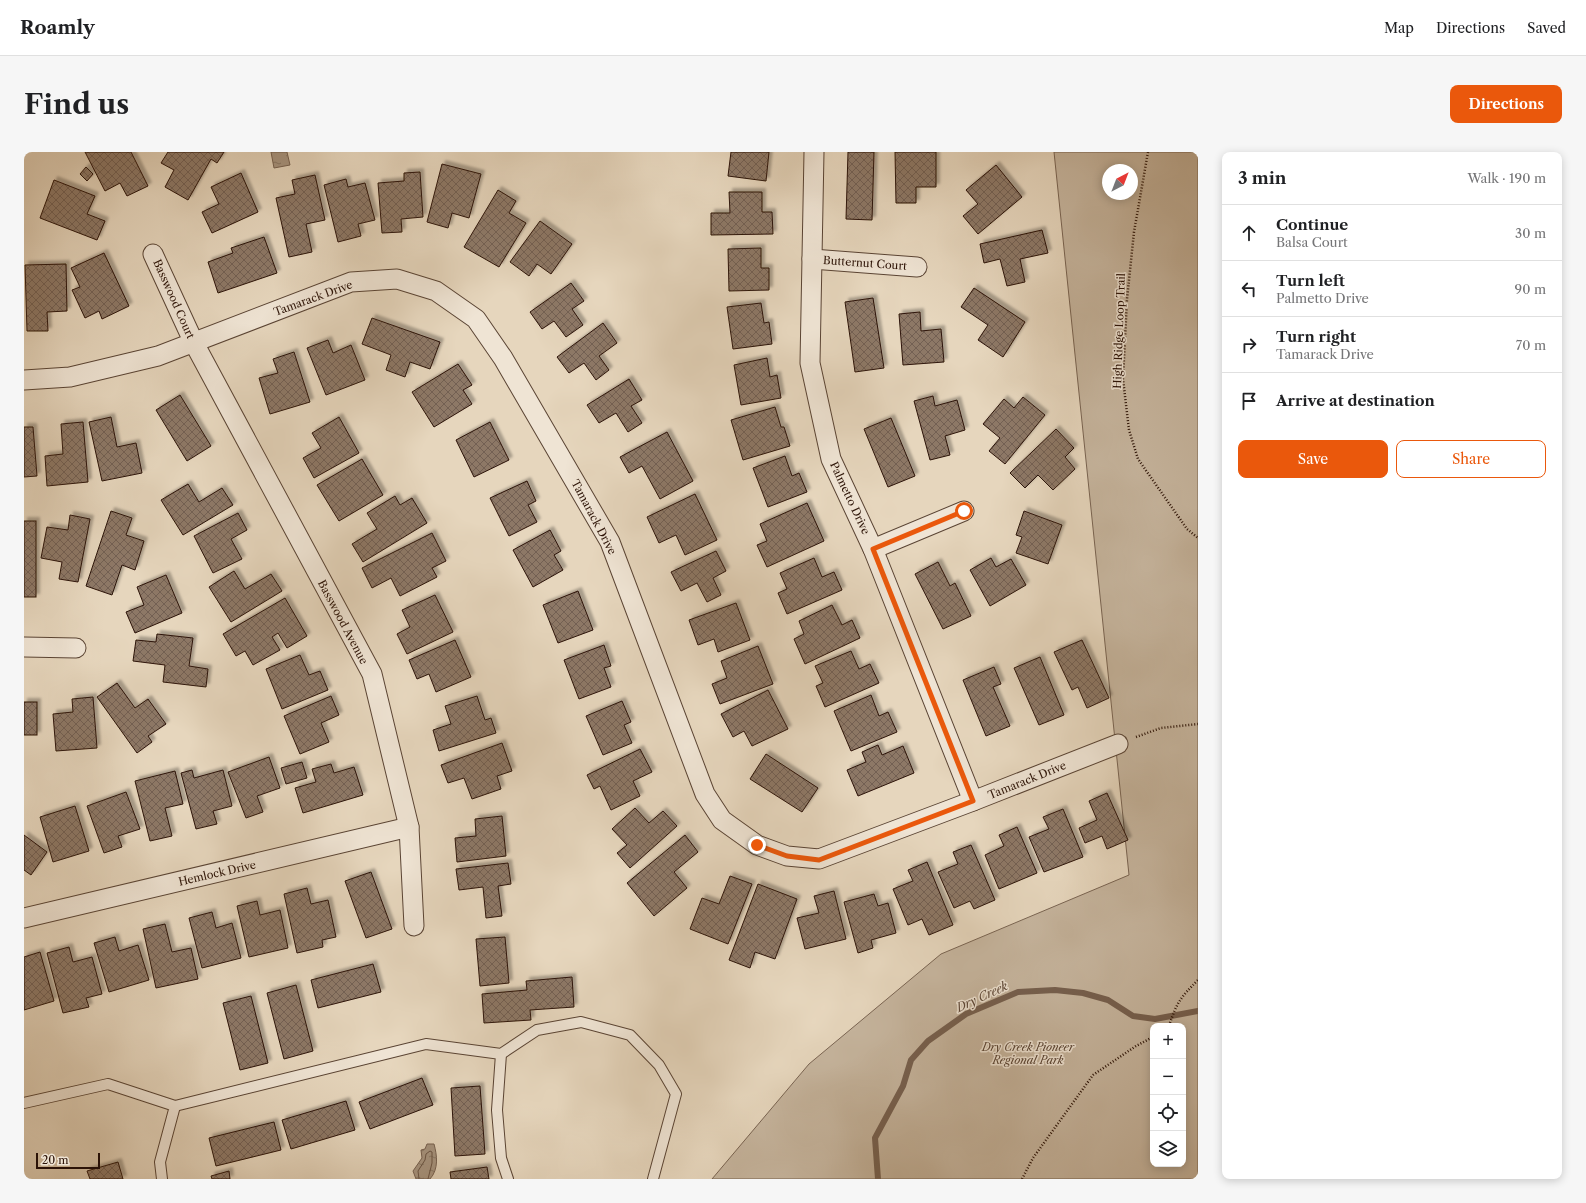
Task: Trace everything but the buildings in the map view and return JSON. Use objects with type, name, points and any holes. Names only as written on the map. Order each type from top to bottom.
[{"type":"street","name":"Palmetto Drive","points":[[814,152],[810,363],[831,459],[873,549],[973,801]]},
{"type":"street","name":"Basswood Court","points":[[153,254],[194,343]]},
{"type":"street","name":"Butternut Court","points":[[812,259],[917,267]]},
{"type":"street","name":"Tamarack Drive","points":[[24,380],[70,377],[158,356],[351,282],[398,280],[436,291],[476,319],[503,358],[610,542],[705,794],[722,820],[757,845],[787,856],[819,860],[1118,744]]},
{"type":"street","name":"Basswood Avenue","points":[[194,343],[372,674],[409,827],[414,926]]},
{"type":"street","points":[[873,549],[964,511]]},
{"type":"street","points":[[24,647],[76,648]]},
{"type":"street","name":"Hemlock Drive","points":[[24,918],[409,827]]},
{"type":"lane","points":[[24,1103],[108,1084],[175,1106],[426,1044],[501,1054],[537,1030],[581,1022],[630,1035],[659,1065],[676,1094],[653,1179]]},
{"type":"lane","points":[[501,1054],[497,1110],[501,1158],[508,1179]]},
{"type":"lane","points":[[162,1179],[160,1162],[175,1106]]},
{"type":"path","name":"High Ridge Loop Trail","points":[[1148,152],[1134,232],[1127,298],[1123,379],[1129,430],[1138,459],[1187,529],[1198,538]]},
{"type":"path","points":[[1118,744],[1161,728],[1198,724]]},
{"type":"path","points":[[1170,1023],[1177,1003],[1198,980]]},
{"type":"path","points":[[1022,1179],[1033,1158],[1093,1075],[1136,1046],[1150,1039]]},
{"type":"green space","name":"Dry Creek Pioneer Regional Park","points":[[1054,152],[1198,152],[1198,1179],[712,1179],[809,1064],[941,954],[1129,875]]},
{"type":"water","points":[[271,152],[287,152],[290,165],[274,168]]},
{"type":"water","points":[[427,1144],[434,1144],[436,1153],[435,1171],[430,1179],[416,1179],[413,1171],[422,1158],[421,1150],[425,1149]]},
{"type":"waterway","name":"Dry Creek","points":[[878,1179],[875,1138],[903,1086],[911,1060],[928,1041],[966,1014],[1018,992],[1055,990],[1083,993],[1108,1000],[1133,1016],[1155,1019],[1198,1011]]},
{"type":"route","points":[[757,845],[787,856],[819,860],[973,801],[873,549],[964,511]]}]
